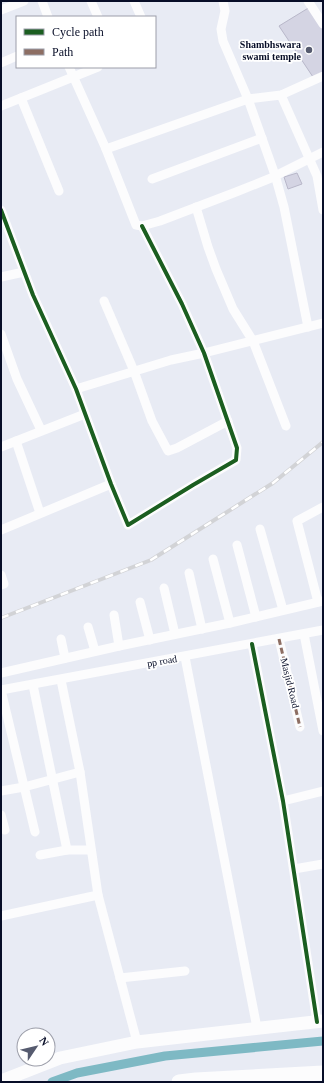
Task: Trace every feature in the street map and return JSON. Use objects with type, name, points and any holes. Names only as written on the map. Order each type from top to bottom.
[{"type":"main road","points":[[1,1081],[60,1058],[138,1042],[320,1021]]},
{"type":"main road","points":[[179,1082],[323,1073]]},
{"type":"street","points":[[1,10],[24,1]]},
{"type":"street","points":[[42,1],[48,16]]},
{"type":"street","points":[[91,1],[98,16]]},
{"type":"street","points":[[134,1],[141,16]]},
{"type":"street","points":[[223,1],[225,11],[220,30],[223,41],[248,99],[275,175],[284,207],[308,327]]},
{"type":"street","points":[[308,1],[323,24]]},
{"type":"street","points":[[1,63],[16,56]]},
{"type":"street","points":[[70,68],[106,150],[136,225],[142,226],[196,207],[275,175],[323,152]]},
{"type":"street","points":[[1,106],[96,68]]},
{"type":"street","points":[[106,150],[248,99],[281,95],[322,78]]},
{"type":"street","points":[[281,95],[316,176],[323,210]]},
{"type":"street","points":[[21,98],[58,191]]},
{"type":"street","points":[[152,179],[262,138]]},
{"type":"street","points":[[196,207],[208,247],[233,309],[253,341],[286,426]]},
{"type":"street","points":[[1,210],[33,295],[76,389],[84,414],[128,525],[236,460],[237,448],[204,353],[182,304],[142,226]]},
{"type":"street","points":[[1,277],[24,272]]},
{"type":"street","points":[[104,301],[134,371],[152,421],[168,451],[177,448],[228,421]]},
{"type":"street","points":[[76,389],[170,360],[323,323]]},
{"type":"street","points":[[1,334],[17,378],[41,430]]},
{"type":"street","points":[[1,446],[84,414]]},
{"type":"street","points":[[16,441],[40,513]]},
{"type":"street","points":[[1,530],[111,484]]},
{"type":"street","points":[[1,672],[175,634],[230,624],[320,601],[296,521],[323,507]]},
{"type":"street","points":[[260,529],[283,610]]},
{"type":"street","points":[[237,545],[256,617]]},
{"type":"street","points":[[213,559],[230,624]]},
{"type":"street","points":[[189,573],[202,629]]},
{"type":"street","points":[[1,575],[4,584],[1,585]]},
{"type":"street","points":[[164,588],[175,634]]},
{"type":"street","points":[[140,602],[150,640]]},
{"type":"street","points":[[114,615],[119,646]]},
{"type":"street","points":[[88,627],[95,651]]},
{"type":"street","name":"pp road","points":[[1,690],[185,657],[323,630]]},
{"type":"street","points":[[304,634],[323,731]]},
{"type":"street","points":[[61,639],[65,658]]},
{"type":"street","name":"Masjid Road","points":[[279,639],[300,727]]},
{"type":"street","points":[[252,644],[283,801],[320,1021]]},
{"type":"street","points":[[185,657],[257,1028]]},
{"type":"street","points":[[61,680],[80,772],[98,895],[138,1042]]},
{"type":"street","points":[[33,685],[67,850]]},
{"type":"street","points":[[1,690],[35,832]]},
{"type":"street","points":[[1,791],[24,787],[80,772]]},
{"type":"street","points":[[283,801],[323,791]]},
{"type":"street","points":[[1,815],[5,830]]},
{"type":"street","points":[[40,856],[67,850],[91,850]]},
{"type":"street","points":[[294,869],[323,864]]},
{"type":"street","points":[[1,916],[98,895]]},
{"type":"street","points":[[120,978],[185,971]]},
{"type":"building","name":"Shambhswara swami temple","points":[[310,7],[323,29],[323,72],[313,77],[279,26]]},
{"type":"building","points":[[297,173],[302,184],[288,189],[284,177]]},
{"type":"waterway","points":[[52,1082],[77,1073],[165,1056],[323,1041]]},
{"type":"railway","points":[[1,618],[151,560],[273,483],[323,442]]},
{"type":"marked path","points":[[279,639],[300,727]]},
{"type":"cycle path","points":[[1,210],[33,295],[76,389],[111,484],[128,525],[236,460],[237,448],[204,353],[182,304],[142,226]]},
{"type":"cycle path","points":[[252,644],[283,801],[317,1022]]},
{"type":"place","name":"Shambhswara swami temple","points":[[309,50]]}]
